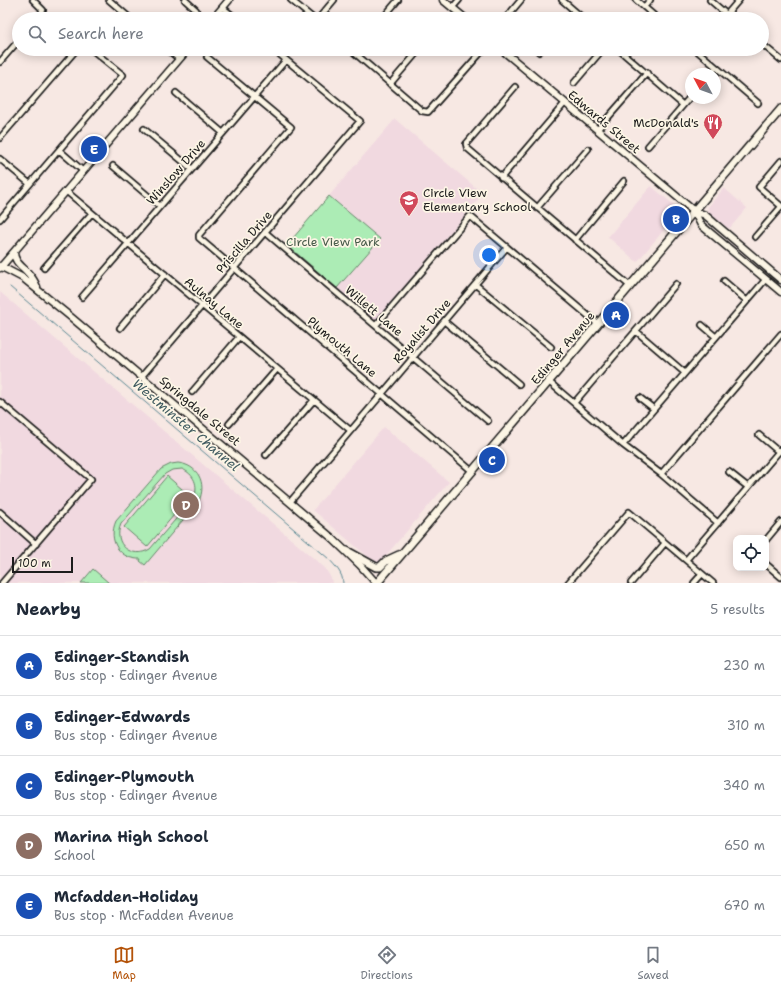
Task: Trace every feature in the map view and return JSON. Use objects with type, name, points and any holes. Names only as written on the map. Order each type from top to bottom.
[{"type":"main road","points":[[219,12],[229,0]]},
{"type":"main road","points":[[443,0],[457,12]]},
{"type":"main road","points":[[1,267],[182,56]]},
{"type":"main road","name":"Edwards Street","points":[[509,56],[694,211],[705,215],[781,280]]},
{"type":"main road","name":"Edinger Avenue","points":[[376,583],[781,109]]},
{"type":"main road","name":"Edwards Street","points":[[694,211],[701,225],[781,292]]},
{"type":"main road","points":[[14,252],[14,257],[17,263],[29,274],[40,292]]},
{"type":"main road","name":"Springdale Street","points":[[1,267],[23,278],[142,376],[347,551],[376,583]]},
{"type":"main road","points":[[347,551],[376,567],[380,567],[386,561],[402,553]]},
{"type":"street","points":[[32,0],[43,8],[43,12]]},
{"type":"street","points":[[108,0],[123,12]]},
{"type":"street","points":[[184,0],[196,10]]},
{"type":"street","points":[[291,0],[306,12]]},
{"type":"street","points":[[324,12],[334,0]]},
{"type":"street","points":[[388,12],[398,0]]},
{"type":"street","points":[[452,8],[459,0]]},
{"type":"street","points":[[511,12],[521,0]]},
{"type":"street","points":[[562,0],[574,11]]},
{"type":"street","points":[[636,0],[650,12]]},
{"type":"street","points":[[644,7],[650,0]]},
{"type":"street","points":[[710,0],[725,12]]},
{"type":"street","points":[[729,12],[739,0]]},
{"type":"street","points":[[223,8],[228,12]]},
{"type":"street","points":[[0,62],[12,48]]},
{"type":"street","points":[[769,50],[781,60]]},
{"type":"street","points":[[0,138],[71,56]]},
{"type":"street","points":[[0,219],[123,75],[100,56]]},
{"type":"street","points":[[175,56],[179,59]]},
{"type":"street","points":[[281,56],[286,60]]},
{"type":"street","points":[[360,56],[390,84],[422,110],[428,112],[478,56]]},
{"type":"street","points":[[390,84],[414,56]]},
{"type":"street","points":[[574,83],[597,56]]},
{"type":"street","points":[[626,56],[683,105]]},
{"type":"street","points":[[703,56],[758,103]]},
{"type":"street","points":[[207,57],[255,96]]},
{"type":"street","name":"Winslow Drive","points":[[82,298],[286,60]]},
{"type":"street","name":"Priscilla Drive","points":[[142,376],[360,122],[286,60]]},
{"type":"street","points":[[597,130],[647,73]]},
{"type":"street","points":[[515,87],[466,146],[466,148],[630,286]]},
{"type":"street","points":[[176,92],[223,133]]},
{"type":"street","name":"Plymouth Lane","points":[[255,96],[291,127],[199,235],[199,238],[472,471]]},
{"type":"street","points":[[501,178],[565,103]]},
{"type":"street","points":[[648,146],[685,103]]},
{"type":"street","points":[[144,129],[192,170]]},
{"type":"street","points":[[537,208],[588,149]]},
{"type":"street","points":[[59,150],[83,171]]},
{"type":"street","points":[[0,159],[30,184]]},
{"type":"street","points":[[755,237],[781,206],[759,187],[781,161]]},
{"type":"street","points":[[113,166],[160,206]]},
{"type":"street","points":[[574,240],[624,181]]},
{"type":"street","name":"Aulnay Lane","points":[[66,191],[350,430]]},
{"type":"street","points":[[44,268],[92,213]]},
{"type":"street","points":[[376,326],[470,216],[598,324]]},
{"type":"street","name":"Willett Lane","points":[[265,232],[488,421]]},
{"type":"street","name":"Royalist Drive","points":[[290,502],[507,247]]},
{"type":"street","points":[[120,328],[165,274]]},
{"type":"street","points":[[623,445],[766,279]]},
{"type":"street","points":[[724,281],[747,301]]},
{"type":"street","points":[[476,284],[551,347]]},
{"type":"street","points":[[574,403],[676,284]]},
{"type":"street","points":[[444,321],[519,384]]},
{"type":"street","points":[[702,325],[716,337]]},
{"type":"street","points":[[636,331],[685,373]]},
{"type":"street","points":[[661,474],[781,334]]},
{"type":"street","points":[[192,392],[240,337]]},
{"type":"street","points":[[229,424],[277,368]]},
{"type":"street","points":[[548,382],[623,445],[661,474],[718,523]]},
{"type":"street","points":[[640,398],[654,409]]},
{"type":"street","points":[[266,454],[314,400]]},
{"type":"street","points":[[0,402],[91,479],[2,583]]},
{"type":"street","points":[[686,560],[780,450],[759,435]]},
{"type":"street","points":[[729,472],[748,488]]},
{"type":"street","points":[[0,512],[36,544]]},
{"type":"street","points":[[568,583],[628,512],[713,583]]},
{"type":"street","points":[[769,536],[781,522]]},
{"type":"street","points":[[631,583],[665,543]]},
{"type":"street","points":[[769,566],[781,576]]},
{"type":"street","points":[[694,583],[702,574]]},
{"type":"shaded area","name":"Circle View Elementary School","points":[[395,119],[483,194],[375,321],[337,288],[379,239],[329,196]]},
{"type":"shaded area","points":[[651,186],[678,209],[678,213],[637,262],[608,237]]},
{"type":"shaded area","points":[[724,188],[747,208],[729,229],[709,213],[708,210],[708,207]]},
{"type":"shaded area","points":[[0,292],[325,568],[331,578],[332,583],[0,583]]},
{"type":"shaded area","points":[[384,427],[449,482],[378,563],[373,561],[313,510]]},
{"type":"green space","name":"Circle View Park","points":[[329,196],[380,239],[337,288],[287,245]]},
{"type":"green space","points":[[171,464],[185,464],[196,471],[201,482],[201,494],[199,501],[145,565],[140,561],[141,559],[121,553],[114,542],[114,528],[116,521],[161,469]],"holes":[[[182,469],[190,474],[196,484],[194,498],[150,549],[137,553],[125,548],[121,544],[119,538],[121,524],[165,474],[172,470]]]},
{"type":"green space","points":[[167,476],[190,496],[147,547],[124,527]]},
{"type":"green space","points":[[93,569],[109,583],[81,583]]},
{"type":"waterway","name":"Westminster Channel","points":[[10,287],[329,559],[340,573],[343,583]]},
{"type":"place","name":"McDonald's","points":[[713,140]]},
{"type":"place","name":"Mcfadden-Holiday","points":[[94,149]]},
{"type":"place","name":"Circle View Elementary School","points":[[409,217]]},
{"type":"place","name":"Edinger-Edwards","points":[[676,219]]},
{"type":"place","name":"Edinger-Standish","points":[[616,315]]},
{"type":"place","name":"Edinger-Plymouth","points":[[492,460]]},
{"type":"place","name":"Marina High School","points":[[186,505]]}]
